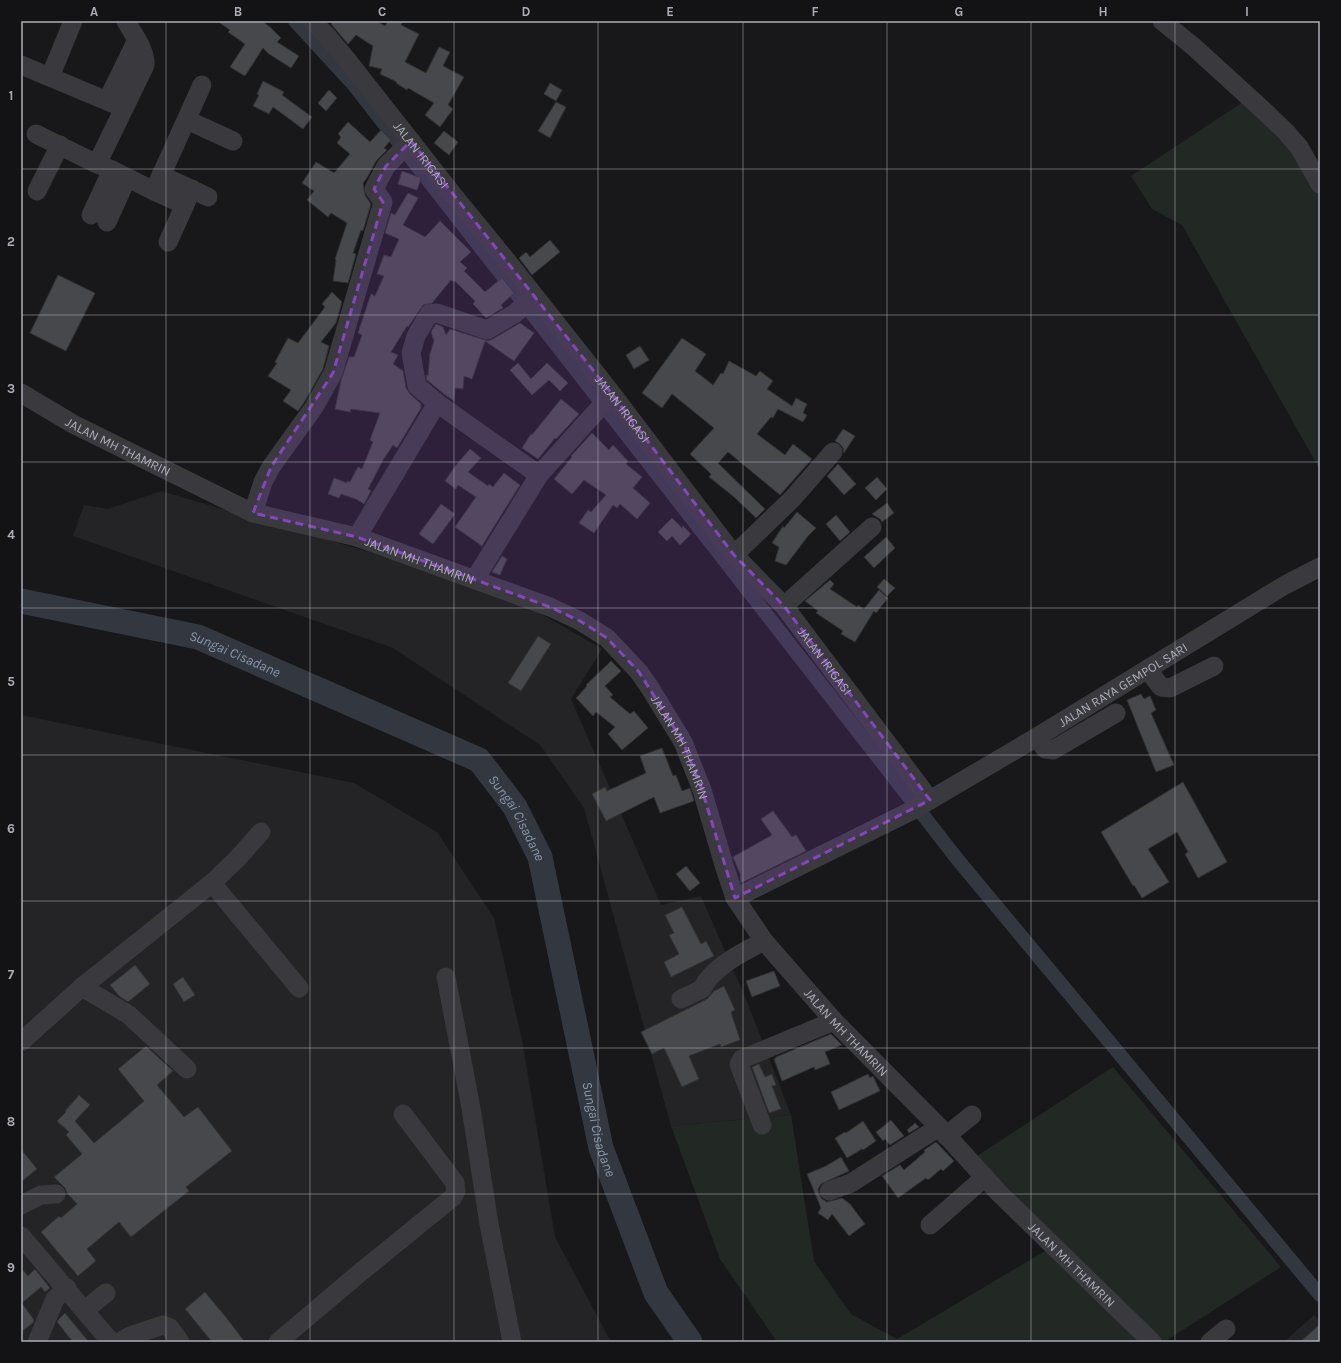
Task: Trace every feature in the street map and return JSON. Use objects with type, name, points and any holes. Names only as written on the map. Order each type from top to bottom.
[{"type":"street","points":[[50,77],[73,21]]},
{"type":"street","points":[[99,219],[112,171],[116,104],[145,65],[145,60],[137,40],[126,21]]},
{"type":"street","name":"JALAN IRIGASI","points":[[312,21],[343,55],[404,147],[528,302],[734,555],[784,606],[923,804]]},
{"type":"street","points":[[1162,21],[1194,47],[1286,132],[1299,147],[1320,184]]},
{"type":"street","points":[[21,65],[116,104]]},
{"type":"street","points":[[158,183],[202,85]]},
{"type":"street","points":[[187,120],[233,141]]},
{"type":"street","points":[[36,134],[112,171],[158,183],[195,197],[168,242]]},
{"type":"street","points":[[37,191],[60,145]]},
{"type":"street","points":[[253,513],[263,482],[271,467],[314,406],[333,373],[382,202],[374,189],[386,166],[404,147]]},
{"type":"street","points":[[528,302],[514,314],[487,330],[437,313],[429,314],[416,336],[411,353],[418,386],[437,403],[539,475]]},
{"type":"street","name":"JALAN MH THAMRIN","points":[[21,393],[73,424],[253,513],[357,537],[550,607],[580,621],[607,638],[640,672],[683,742],[702,790],[735,898],[764,941],[834,1021],[943,1131],[985,1178],[1152,1342]]},
{"type":"street","points":[[475,579],[539,475],[607,399]]},
{"type":"street","points":[[357,537],[437,403]]},
{"type":"street","points":[[734,555],[793,498],[833,452]]},
{"type":"street","points":[[784,606],[872,527]]},
{"type":"street","name":"JALAN RAYA GEMPOL SARI","points":[[735,898],[923,804],[1037,737],[1285,585],[1320,567]]},
{"type":"street","points":[[1149,668],[1160,687],[1170,688],[1214,666]]},
{"type":"street","points":[[1037,737],[1046,749],[1053,750],[1116,713]]},
{"type":"street","points":[[21,1042],[82,987],[212,883],[237,859],[261,832]]},
{"type":"street","points":[[212,883],[298,988]]},
{"type":"street","points":[[680,999],[702,989],[706,981],[736,956],[764,941]]},
{"type":"street","points":[[446,977],[471,1108],[489,1224],[512,1342]]},
{"type":"street","points":[[82,987],[129,1014],[187,1069]]},
{"type":"street","points":[[762,1125],[740,1064],[742,1059],[834,1021]]},
{"type":"street","points":[[278,1342],[356,1276],[453,1198],[456,1191],[455,1183],[403,1114]]},
{"type":"street","points":[[829,1191],[851,1183],[972,1116]]},
{"type":"street","points":[[930,1225],[985,1178]]},
{"type":"street","points":[[21,1205],[41,1195],[56,1194]]},
{"type":"street","points":[[22,1238],[67,1288],[111,1342]]},
{"type":"street","points":[[37,1342],[55,1300],[67,1288]]},
{"type":"street","points":[[85,1310],[106,1293]]},
{"type":"street","points":[[119,1342],[130,1336],[163,1325],[170,1328],[180,1342]]},
{"type":"street","points":[[1210,1342],[1226,1329]]},
{"type":"highlighted area","points":[[411,141],[612,394],[734,555],[784,606],[930,800],[735,898],[702,790],[683,742],[639,672],[607,638],[580,621],[550,607],[357,537],[253,513],[271,467],[333,373],[383,202],[374,189],[386,166]]},
{"type":"shaded area","points":[[1258,92],[1304,141],[1320,170],[1320,470],[1182,225],[1152,209],[1131,176]]},
{"type":"shaded area","points":[[161,491],[502,591],[602,649],[571,699],[661,905],[701,896],[746,999],[791,1115],[671,1126],[584,808],[540,745],[393,648],[73,536],[84,505],[108,509]]},
{"type":"shaded area","points":[[21,715],[354,783],[437,832],[494,918],[522,1040],[555,1237],[611,1342],[21,1342]]},
{"type":"shaded area","points":[[1113,1067],[1281,1267],[1164,1342],[777,1342],[720,1259],[671,1126],[791,1115],[814,1261],[851,1314],[897,1339],[1045,1251],[977,1156]]},
{"type":"shaded area","points":[[1314,1315],[1320,1322],[1320,1342],[1284,1342]]},
{"type":"building","points":[[217,21],[262,21],[281,38],[277,42],[299,56],[291,68],[269,54],[263,48],[245,76],[230,67],[245,44],[228,32],[230,30]]},
{"type":"building","points":[[334,21],[377,21],[385,26],[388,21],[403,21],[401,25],[419,34],[405,62],[426,73],[439,47],[450,52],[443,66],[464,77],[448,105],[453,109],[440,127],[425,115],[434,103],[408,88],[407,90],[396,83],[397,82],[380,74],[382,69],[369,66],[373,46],[356,35],[348,44],[331,24]]},
{"type":"building","points":[[263,81],[284,92],[282,95],[312,117],[303,129],[273,107],[269,114],[253,106],[259,95],[257,94]]},
{"type":"building","points":[[550,83],[562,90],[556,101],[544,94]]},
{"type":"building","points":[[329,90],[337,98],[326,111],[318,103]]},
{"type":"building","points":[[556,102],[566,107],[550,138],[538,131]]},
{"type":"building","points":[[348,122],[370,142],[381,130],[391,140],[384,148],[387,150],[376,161],[363,183],[365,195],[371,204],[363,231],[361,230],[353,253],[356,254],[348,283],[333,281],[335,259],[347,223],[331,213],[328,217],[307,200],[314,191],[302,183],[316,162],[334,173],[350,154],[337,143],[341,137],[338,134]]},
{"type":"building","points":[[444,131],[458,142],[449,155],[434,143]]},
{"type":"building","points":[[402,171],[421,178],[417,190],[398,184]]},
{"type":"building","points":[[408,193],[418,198],[403,225],[425,237],[440,221],[471,252],[460,262],[467,268],[464,271],[485,292],[502,278],[514,293],[501,305],[503,308],[486,318],[473,304],[475,301],[455,281],[454,282],[451,280],[432,303],[423,305],[408,327],[407,326],[391,352],[398,355],[393,364],[403,371],[406,388],[421,404],[421,408],[397,448],[393,445],[383,460],[368,489],[371,491],[364,504],[356,499],[341,494],[339,498],[328,494],[334,478],[347,483],[347,481],[350,482],[358,467],[362,469],[373,442],[370,440],[380,413],[351,409],[350,412],[335,409],[341,381],[349,357],[354,357],[362,335],[358,333],[371,294],[375,296],[384,276],[377,274],[384,255],[391,257],[399,239],[385,233],[391,213],[395,215]]},
{"type":"building","points":[[550,240],[560,252],[532,275],[519,258],[526,252],[530,257]]},
{"type":"building","points":[[58,275],[95,293],[66,351],[30,333]]},
{"type":"building","points":[[332,292],[342,302],[336,323],[321,342],[329,346],[323,369],[298,411],[283,401],[291,390],[268,376],[277,363],[275,362],[288,338],[298,343],[325,307],[322,304]]},
{"type":"building","points":[[520,323],[534,333],[514,361],[485,341],[472,379],[464,376],[463,389],[455,388],[454,401],[427,380],[426,375],[428,376],[430,354],[434,341],[431,332],[436,324],[443,327],[446,335],[450,329],[488,341]]},
{"type":"building","points":[[682,338],[706,354],[695,371],[713,385],[721,373],[723,374],[729,361],[756,376],[760,371],[773,381],[767,389],[792,406],[796,398],[807,404],[803,413],[807,415],[803,422],[778,409],[773,418],[771,417],[757,434],[785,455],[793,444],[812,459],[780,495],[728,452],[718,463],[765,509],[756,518],[734,497],[709,477],[711,474],[690,454],[714,428],[672,394],[662,408],[642,393]]},
{"type":"building","points":[[640,346],[649,360],[634,369],[626,355]]},
{"type":"building","points":[[518,363],[531,379],[547,363],[568,383],[560,391],[549,380],[532,395],[510,370]]},
{"type":"building","points":[[561,399],[579,414],[556,439],[555,438],[538,459],[522,448],[531,434],[532,435]]},
{"type":"building","points":[[843,429],[855,436],[844,453],[840,444],[835,441]]},
{"type":"building","points":[[592,433],[609,450],[613,445],[628,461],[626,464],[642,477],[633,488],[650,503],[637,519],[620,504],[617,508],[613,505],[594,533],[579,523],[588,510],[591,512],[606,495],[584,480],[572,494],[554,479],[572,457],[571,456]]},
{"type":"building","points":[[470,449],[481,458],[468,472],[488,486],[489,484],[493,487],[504,473],[520,485],[482,546],[455,527],[476,497],[458,485],[456,489],[445,481]]},
{"type":"building","points":[[838,464],[856,484],[844,495],[827,476]]},
{"type":"building","points":[[877,477],[887,489],[876,500],[865,488]]},
{"type":"building","points":[[887,503],[894,513],[882,522],[872,514]]},
{"type":"building","points":[[441,504],[455,514],[433,544],[419,534]]},
{"type":"building","points":[[797,512],[816,528],[786,565],[775,561],[779,547],[772,543],[783,526],[784,528]]},
{"type":"building","points":[[836,515],[850,532],[840,541],[826,524]]},
{"type":"building","points":[[672,518],[682,528],[683,526],[691,534],[680,545],[672,536],[667,541],[658,532]]},
{"type":"building","points":[[886,537],[895,548],[874,568],[864,557]]},
{"type":"building","points":[[502,556],[507,559],[500,575],[492,572]]},
{"type":"building","points":[[884,579],[895,588],[887,596],[877,587]]},
{"type":"building","points":[[830,580],[834,584],[830,589],[857,607],[858,605],[864,609],[879,590],[888,598],[876,613],[874,611],[855,642],[841,634],[843,631],[816,613],[818,611],[805,601]]},
{"type":"building","points":[[538,636],[551,644],[521,691],[508,683]]},
{"type":"building","points":[[611,661],[621,671],[605,686],[613,695],[610,697],[630,714],[634,711],[648,728],[622,750],[608,734],[615,727],[596,712],[593,716],[576,698],[587,686],[586,685]]},
{"type":"building","points":[[1141,694],[1144,699],[1150,696],[1156,710],[1151,713],[1174,765],[1156,772],[1127,700]]},
{"type":"building","points":[[662,748],[673,776],[676,775],[682,791],[690,788],[694,801],[660,813],[654,797],[606,821],[592,794],[605,787],[607,791],[646,773],[640,756]]},
{"type":"building","points":[[1183,782],[1227,862],[1198,878],[1185,854],[1188,852],[1177,832],[1148,849],[1169,882],[1142,898],[1134,885],[1133,886],[1101,832]]},
{"type":"building","points":[[773,811],[792,837],[796,835],[806,851],[741,883],[741,876],[733,857],[772,835],[761,819]]},
{"type":"building","points":[[686,866],[700,883],[690,891],[676,874]]},
{"type":"building","points":[[682,907],[701,944],[706,941],[714,956],[671,977],[664,962],[679,954],[669,935],[674,933],[665,915]]},
{"type":"building","points":[[135,965],[150,984],[128,1002],[119,996],[110,985]]},
{"type":"building","points":[[774,971],[780,986],[752,997],[746,981]]},
{"type":"building","points":[[183,977],[195,995],[184,1002],[173,984]]},
{"type":"building","points":[[724,986],[735,1010],[731,1012],[740,1040],[721,1047],[720,1044],[689,1056],[699,1079],[682,1087],[664,1048],[652,1054],[641,1032],[707,999],[714,991]]},
{"type":"building","points":[[831,1034],[842,1045],[825,1052],[830,1064],[815,1070],[814,1067],[782,1081],[774,1059],[776,1057]]},
{"type":"building","points":[[146,1046],[173,1071],[157,1085],[184,1117],[198,1107],[232,1151],[186,1187],[189,1191],[131,1237],[119,1222],[87,1249],[96,1261],[78,1276],[41,1232],[59,1216],[61,1218],[77,1204],[67,1193],[65,1188],[54,1177],[82,1154],[66,1135],[69,1132],[57,1121],[79,1095],[90,1105],[75,1121],[94,1143],[122,1120],[144,1101],[118,1069]]},
{"type":"building","points":[[759,1064],[765,1077],[772,1074],[776,1085],[772,1086],[781,1109],[769,1113],[752,1067]]},
{"type":"building","points":[[868,1074],[870,1078],[873,1076],[880,1091],[839,1110],[831,1092]]},
{"type":"building","points":[[891,1120],[904,1136],[890,1145],[885,1139],[883,1141],[876,1132]]},
{"type":"building","points":[[863,1121],[876,1141],[847,1158],[835,1138],[845,1132],[846,1133]]},
{"type":"building","points":[[915,1123],[919,1127],[909,1133],[907,1130]]},
{"type":"building","points":[[936,1142],[954,1161],[943,1171],[941,1169],[928,1180],[926,1178],[898,1198],[882,1176],[900,1165],[904,1170],[925,1152],[924,1150]]},
{"type":"building","points":[[21,1149],[37,1169],[21,1182]]},
{"type":"building","points":[[841,1157],[849,1171],[821,1184],[818,1189],[822,1199],[827,1202],[842,1198],[850,1204],[865,1224],[849,1236],[832,1214],[828,1220],[818,1213],[821,1208],[807,1174],[826,1166]]},
{"type":"building","points":[[21,1268],[28,1276],[35,1269],[50,1288],[45,1292],[41,1287],[22,1303],[34,1320],[33,1323],[21,1332]]},
{"type":"building","points":[[205,1292],[245,1342],[212,1342],[185,1309]]},
{"type":"building","points":[[65,1313],[89,1342],[73,1342],[57,1322]]},
{"type":"building","points":[[1320,1324],[1320,1342],[1300,1342]]},
{"type":"waterway","points":[[295,21],[353,84],[958,860],[1320,1295]]},
{"type":"waterway","name":"Sungai Cisadane","points":[[21,601],[198,637],[479,760],[515,807],[540,857],[601,1148],[656,1293],[690,1342]]}]
